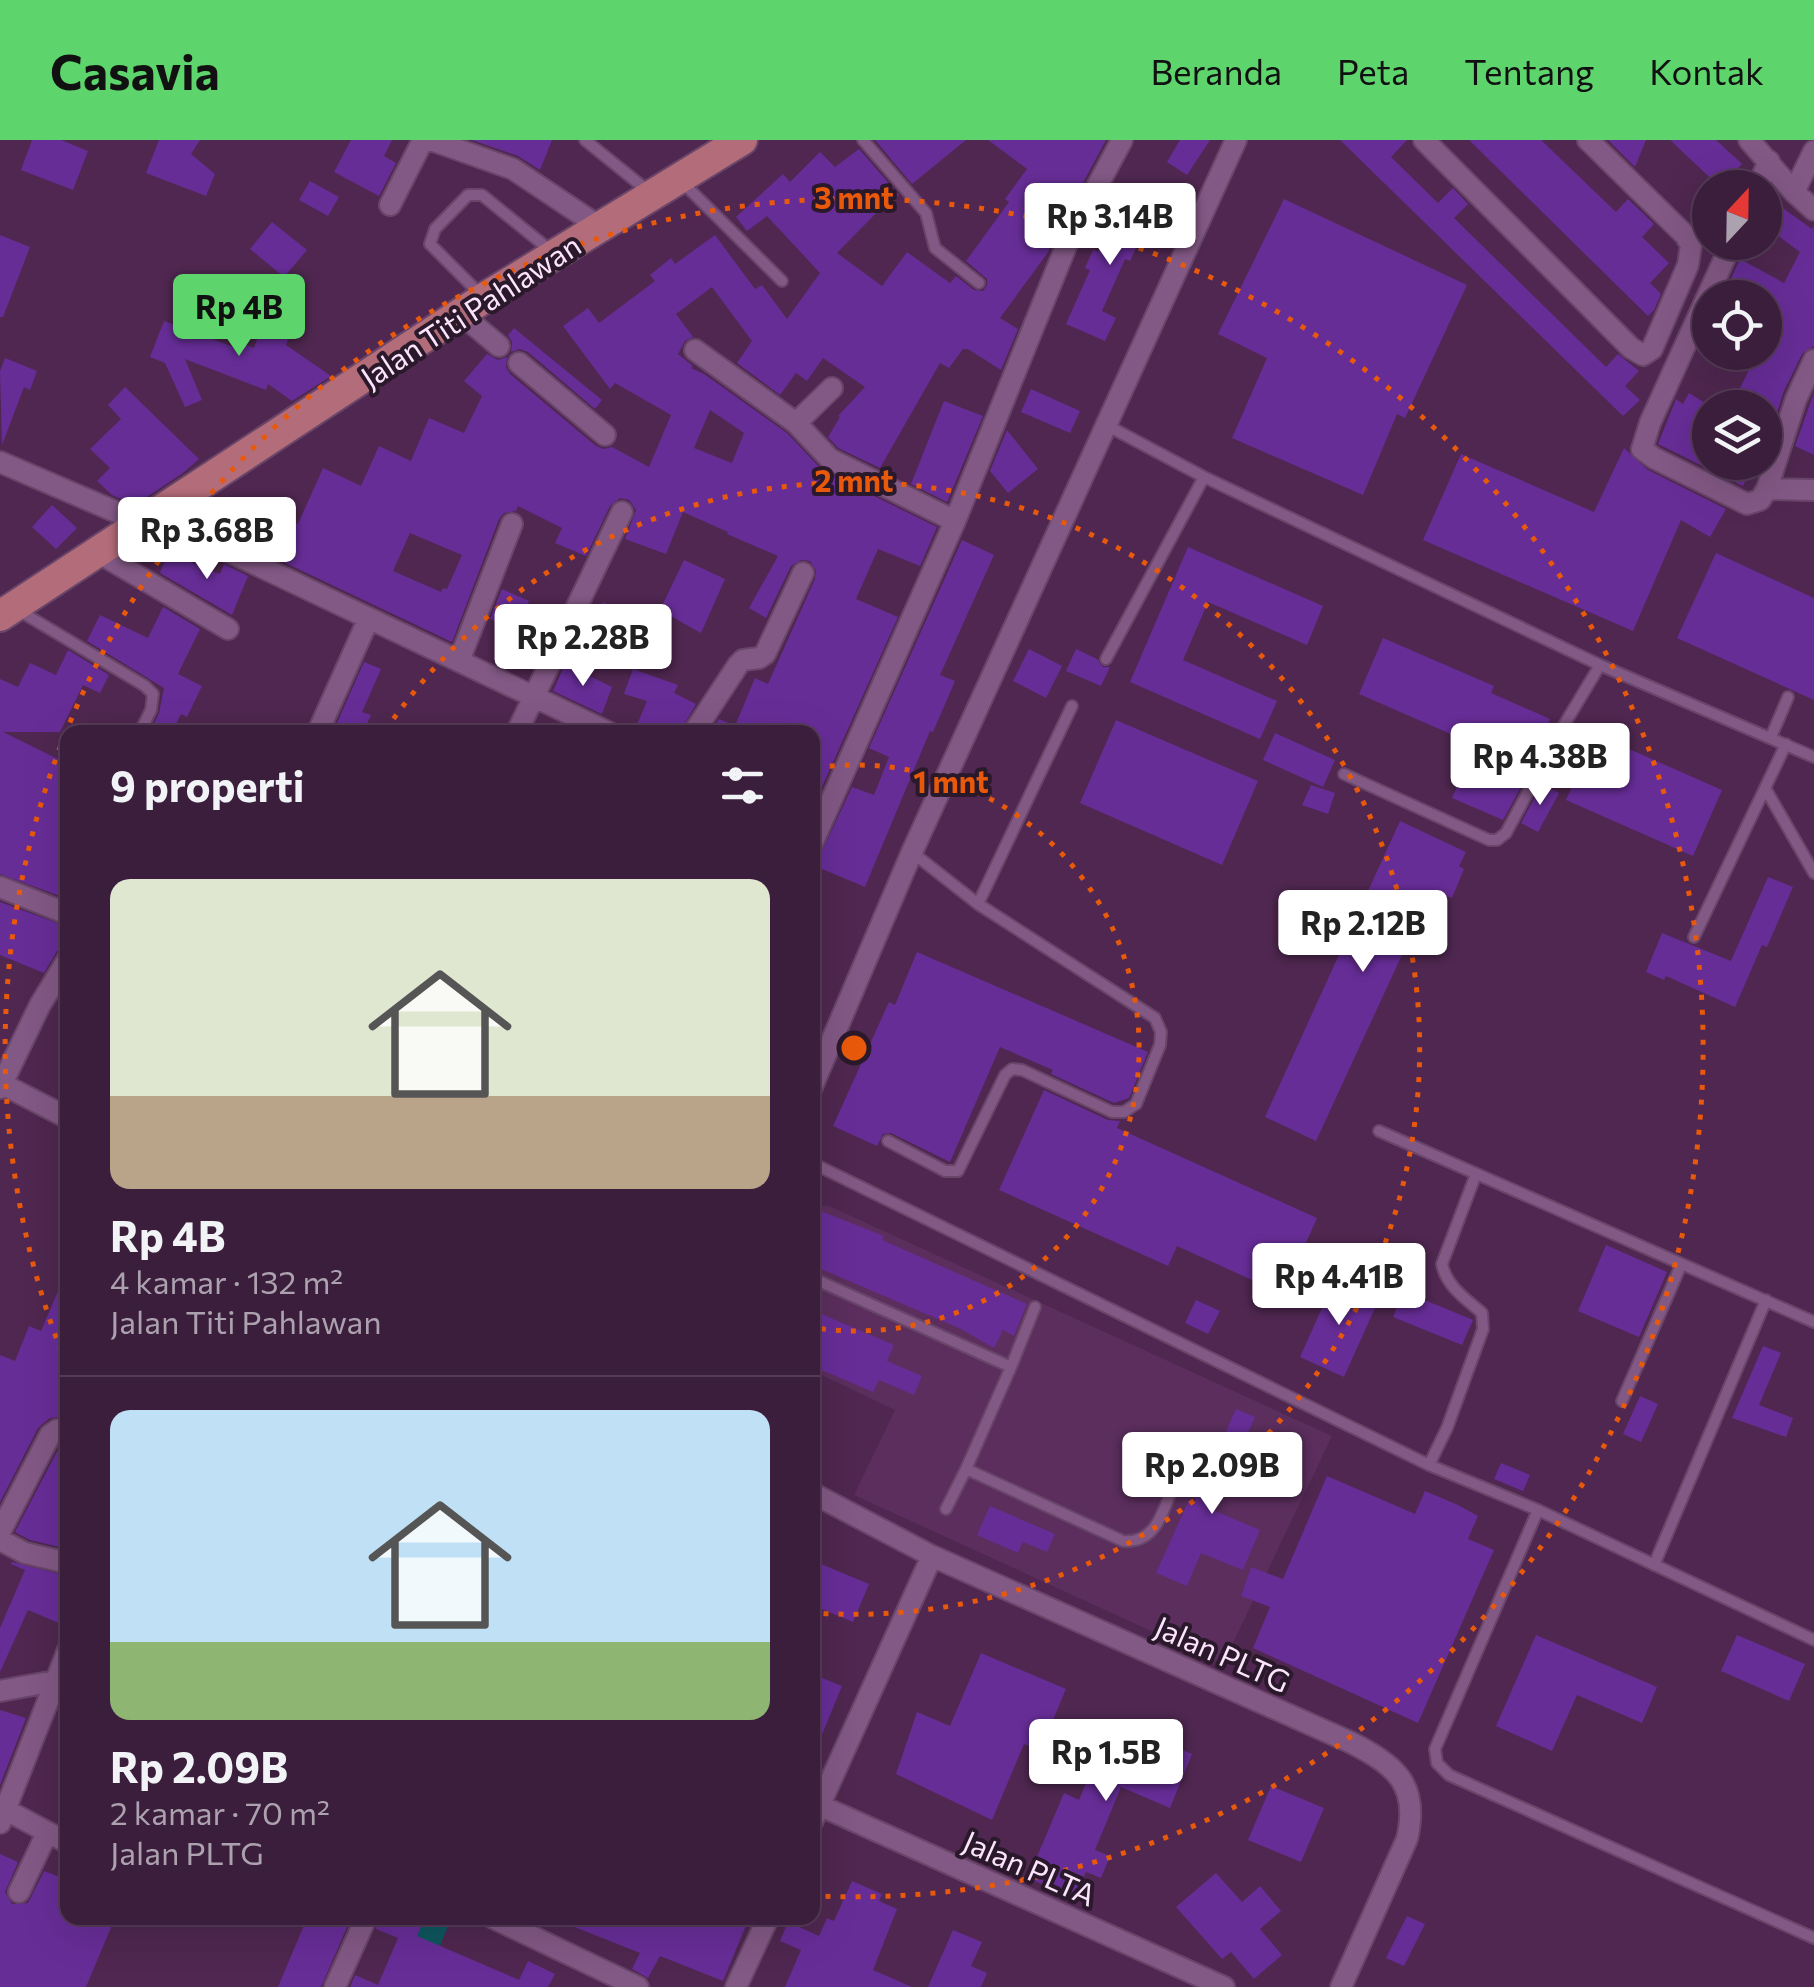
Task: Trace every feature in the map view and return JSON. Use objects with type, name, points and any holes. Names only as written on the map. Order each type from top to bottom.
[{"type":"main road","name":"Jalan Titi Pahlawan","points":[[6,612],[472,306],[742,140]]},
{"type":"street","points":[[390,205],[423,140]]},
{"type":"street","points":[[431,140],[513,169],[600,227]]},
{"type":"street","points":[[820,815],[955,521],[1069,238],[1122,140]]},
{"type":"street","points":[[820,1067],[912,852],[1236,140]]},
{"type":"street","points":[[1424,140],[1631,348],[1643,354],[1652,349],[1688,265],[1691,246],[1686,235],[1588,140]]},
{"type":"street","points":[[1749,140],[1814,210]]},
{"type":"street","points":[[1794,192],[1814,151]]},
{"type":"street","points":[[1764,170],[1768,161]]},
{"type":"street","points":[[1724,260],[1642,449],[1747,504],[1760,500],[1814,360]]},
{"type":"street","points":[[472,306],[499,346]]},
{"type":"street","points":[[695,350],[796,423],[830,459],[955,521]]},
{"type":"street","points":[[519,363],[604,435]]},
{"type":"street","points":[[796,423],[832,388]]},
{"type":"street","points":[[0,462],[148,520],[594,725]]},
{"type":"street","points":[[1767,489],[1814,490]]},
{"type":"street","points":[[520,725],[622,512]]},
{"type":"street","points":[[458,661],[512,524]]},
{"type":"street","points":[[97,552],[228,629]]},
{"type":"street","points":[[699,725],[738,664],[764,654],[803,573]]},
{"type":"street","points":[[321,725],[368,620]]},
{"type":"street","points":[[0,887],[60,911]]},
{"type":"street","points":[[60,973],[1,1085],[60,1114]]},
{"type":"street","points":[[0,1532],[50,1435],[60,1430]]},
{"type":"street","name":"Jalan PLTG","points":[[820,1497],[932,1556],[1332,1734],[1391,1766],[1408,1794],[1408,1839],[1342,1987]]},
{"type":"street","points":[[0,1540],[25,1554],[60,1559]]},
{"type":"street","points":[[820,1799],[932,1556]]},
{"type":"street","points":[[0,1691],[60,1679]]},
{"type":"street","points":[[60,1681],[3,1817],[60,1840]]},
{"type":"street","name":"Jalan PLTA","points":[[820,1812],[1224,1987]]},
{"type":"street","points":[[19,1892],[47,1833]]},
{"type":"street","points":[[335,1987],[363,1925]]},
{"type":"street","points":[[508,1925],[638,1987]]},
{"type":"street","points":[[736,1987],[765,1925]]},
{"type":"lane","points":[[585,140],[666,187],[782,281]]},
{"type":"lane","points":[[863,140],[926,213],[934,248],[979,282]]},
{"type":"lane","points":[[472,306],[430,244],[435,229],[468,195],[482,196],[556,254]]},
{"type":"lane","points":[[1108,426],[1204,477],[1600,665],[1814,757]]},
{"type":"lane","points":[[1106,659],[1204,477]]},
{"type":"lane","points":[[6,612],[145,686],[153,694],[154,702],[143,725]]},
{"type":"lane","points":[[1344,774],[1489,840],[1497,840],[1506,834],[1560,730],[1600,665]]},
{"type":"lane","points":[[1770,737],[1788,697]]},
{"type":"lane","points":[[978,904],[1072,706]]},
{"type":"lane","points":[[1694,937],[1786,744]]},
{"type":"lane","points":[[1765,788],[1814,873]]},
{"type":"lane","points":[[888,1141],[953,1173],[962,1168],[1006,1074],[1012,1069],[1120,1113],[1136,1104],[1160,1045],[1161,1032],[1155,1018],[978,904],[912,852]]},
{"type":"lane","points":[[1379,1130],[1814,1322]]},
{"type":"lane","points":[[820,1167],[1429,1465],[1538,1510],[1814,1640]]},
{"type":"lane","points":[[1429,1465],[1447,1428],[1483,1328],[1482,1313],[1453,1288],[1442,1264],[1476,1174]]},
{"type":"lane","points":[[1622,1401],[1682,1264]]},
{"type":"lane","points":[[820,1282],[1011,1367]]},
{"type":"lane","points":[[1654,1564],[1766,1300]]},
{"type":"lane","points":[[946,1508],[1035,1308]]},
{"type":"lane","points":[[966,1468],[1123,1541],[1136,1542],[1149,1536],[1158,1524],[1175,1481]]},
{"type":"lane","points":[[1538,1510],[1435,1749],[1437,1763],[1449,1776],[1814,1938]]},
{"type":"shaded area","points":[[827,1205],[1332,1436],[1223,1664],[854,1495],[895,1410],[820,1374],[820,1207]]},
{"type":"building","points":[[32,140],[61,140],[88,151],[73,190],[21,170]]},
{"type":"building","points":[[159,140],[200,140],[191,154],[215,174],[206,196],[146,173]]},
{"type":"building","points":[[351,140],[392,140],[384,156],[396,163],[379,196],[334,172]]},
{"type":"building","points":[[472,140],[552,140],[540,170],[518,156]]},
{"type":"building","points":[[875,140],[966,140],[912,184]]},
{"type":"building","points":[[988,140],[1106,140],[1049,251],[1000,318],[1018,329],[1001,370],[968,349],[963,349],[949,368],[940,363],[880,468],[838,448],[828,437],[838,416],[865,387],[823,358],[807,381],[796,373],[780,395],[737,363],[752,341],[712,287],[676,314],[693,337],[685,341],[678,354],[691,368],[787,433],[823,471],[937,527],[920,566],[878,549],[856,599],[898,617],[820,791],[820,725],[735,725],[755,678],[768,684],[815,579],[816,571],[810,561],[801,560],[791,566],[766,618],[749,608],[778,556],[728,532],[683,512],[666,554],[625,539],[636,510],[629,500],[620,498],[610,506],[586,556],[555,543],[562,528],[518,506],[499,519],[452,642],[235,539],[251,503],[298,524],[323,468],[361,486],[379,446],[411,461],[429,418],[464,433],[482,396],[464,381],[487,354],[498,360],[507,357],[510,374],[596,446],[612,447],[649,467],[671,415],[615,383],[610,389],[563,326],[588,308],[599,323],[655,281],[650,275],[671,258],[675,264],[715,235],[755,289],[762,285],[787,319],[820,273],[767,216],[747,231],[736,217],[783,174],[790,182],[820,152],[835,167],[859,149],[899,195],[837,253],[882,286],[907,252],[950,283],[956,276],[974,290],[983,291],[987,279],[966,261],[1009,202],[1005,199],[1027,169]],"holes":[[[710,410],[744,433],[732,463],[694,448]],[[410,533],[462,555],[447,589],[441,592],[393,571]]]},
{"type":"building","points":[[1180,140],[1210,140],[1187,175],[1167,162]]},
{"type":"building","points":[[1340,140],[1407,140],[1391,157],[1438,203],[1453,188],[1468,204],[1454,218],[1606,367],[1618,354],[1639,371],[1625,386],[1640,400],[1623,416]]},
{"type":"building","points":[[1469,140],[1541,140],[1616,212],[1628,199],[1654,224],[1642,237],[1669,263],[1650,283],[1661,294],[1654,310],[1648,316]]},
{"type":"building","points":[[1608,140],[1646,140],[1635,167]]},
{"type":"building","points":[[1670,140],[1716,140],[1742,164],[1736,170],[1702,170]]},
{"type":"building","points":[[310,181],[339,197],[328,216],[299,200]]},
{"type":"building","points":[[1284,199],[1467,285],[1405,418],[1397,414],[1363,495],[1232,438],[1267,358],[1218,334]]},
{"type":"building","points":[[1122,201],[1162,218],[1150,244],[1140,239],[1130,261],[1125,259],[1102,311],[1116,318],[1105,341],[1066,324],[1090,270],[1085,268],[1093,250],[1098,252]]},
{"type":"building","points":[[1782,208],[1812,229],[1814,225],[1814,346],[1802,354],[1782,396],[1782,390],[1739,390],[1749,370],[1782,370],[1782,282],[1800,252],[1782,239]]},
{"type":"building","points":[[272,222],[307,250],[284,277],[250,249]]},
{"type":"building","points":[[0,235],[30,247],[3,317],[0,317]]},
{"type":"building","points":[[1742,260],[1778,280],[1730,280]]},
{"type":"building","points":[[269,307],[296,318],[286,345],[331,376],[292,401],[268,384],[266,390],[185,359],[202,400],[185,407],[165,363],[150,357],[164,321],[239,349],[242,343],[254,348]]},
{"type":"building","points":[[514,328],[602,400],[595,409],[528,352],[511,352],[508,335]]},
{"type":"building","points":[[5,358],[37,371],[30,390],[24,387],[2,445],[0,371]]},
{"type":"building","points":[[125,387],[199,459],[135,505],[112,495],[97,481],[110,468],[90,449],[121,419],[108,405]]},
{"type":"building","points":[[1031,389],[1080,411],[1070,433],[1021,412]]},
{"type":"building","points":[[1689,393],[1692,395],[1692,461],[1658,444],[1676,399],[1683,404]]},
{"type":"building","points":[[1814,393],[1814,455],[1795,446]]},
{"type":"building","points":[[944,401],[983,416],[947,502],[911,484]]},
{"type":"building","points":[[1007,430],[1038,469],[1008,493],[990,471]]},
{"type":"building","points":[[1624,448],[1648,470],[1726,509],[1710,537],[1681,520],[1633,631],[1423,540],[1461,454],[1594,512]]},
{"type":"building","points":[[52,505],[77,528],[56,549],[32,527]]},
{"type":"building","points":[[962,540],[994,555],[940,675],[955,681],[865,887],[820,868],[820,855],[852,787],[874,795],[889,757],[869,748]]},
{"type":"building","points":[[1188,547],[1323,606],[1307,645],[1208,602],[1183,660],[1277,701],[1260,739],[1130,682]]},
{"type":"building","points":[[168,553],[220,574],[224,564],[248,576],[232,615],[160,573]]},
{"type":"building","points":[[1716,553],[1814,598],[1814,700],[1677,638]]},
{"type":"building","points":[[684,560],[725,579],[701,633],[660,610]]},
{"type":"building","points":[[502,589],[529,601],[516,630],[490,619]]},
{"type":"building","points":[[603,602],[642,620],[630,646],[591,628]]},
{"type":"building","points":[[163,607],[200,629],[178,674],[202,686],[187,717],[181,714],[176,725],[153,725],[164,688],[87,641],[100,615],[148,638]]},
{"type":"building","points":[[1383,638],[1494,686],[1491,693],[1550,719],[1527,776],[1503,820],[1452,798],[1476,745],[1359,694]]},
{"type":"building","points":[[1029,649],[1062,666],[1046,698],[1013,681]]},
{"type":"building","points":[[1076,649],[1097,659],[1103,667],[1110,667],[1101,686],[1066,671]]},
{"type":"building","points":[[68,650],[109,675],[100,693],[83,685],[60,725],[60,732],[3,732],[60,760],[60,896],[0,874],[0,679],[18,687],[30,663],[56,675]]},
{"type":"building","points":[[364,662],[381,669],[362,712],[371,715],[366,725],[336,725]]},
{"type":"building","points":[[565,664],[612,687],[602,714],[553,691]]},
{"type":"building","points":[[633,669],[678,685],[674,693],[696,704],[684,725],[637,725],[647,701],[624,694]]},
{"type":"building","points":[[1116,720],[1258,781],[1222,865],[1080,803]]},
{"type":"building","points":[[1275,733],[1335,760],[1323,787],[1263,760]]},
{"type":"building","points":[[1595,734],[1722,790],[1693,856],[1566,800]]},
{"type":"building","points":[[1542,784],[1559,793],[1538,832],[1521,823]]},
{"type":"building","points":[[1311,785],[1335,793],[1328,814],[1302,805]]},
{"type":"building","points":[[1400,821],[1466,852],[1459,866],[1464,869],[1452,898],[1432,890],[1316,1141],[1265,1117]]},
{"type":"building","points":[[1768,877],[1793,887],[1735,1007],[1666,976],[1664,980],[1646,972],[1662,933],[1731,961]]},
{"type":"building","points":[[0,902],[60,924],[60,949],[44,973],[0,955]]},
{"type":"building","points":[[917,952],[1148,1052],[1129,1098],[1114,1103],[1000,1047],[950,1162],[891,1133],[883,1134],[877,1146],[833,1126],[889,1002],[895,1005]]},
{"type":"building","points":[[1044,1090],[1108,1120],[1120,1121],[1117,1128],[1317,1218],[1283,1294],[1177,1246],[1168,1266],[999,1190]]},
{"type":"building","points":[[820,1211],[884,1236],[882,1240],[1027,1304],[1014,1336],[1003,1330],[994,1348],[961,1329],[820,1268]]},
{"type":"building","points":[[1606,1245],[1667,1272],[1639,1337],[1578,1311]]},
{"type":"building","points":[[1335,1279],[1379,1299],[1344,1377],[1300,1357]]},
{"type":"building","points":[[60,1287],[60,1417],[50,1418],[38,1428],[0,1502],[0,1355],[15,1361],[29,1326],[41,1331]]},
{"type":"building","points":[[1403,1291],[1473,1320],[1462,1345],[1393,1317]]},
{"type":"building","points":[[1196,1300],[1220,1311],[1208,1334],[1185,1323]]},
{"type":"building","points":[[820,1313],[894,1345],[887,1361],[922,1376],[914,1395],[879,1380],[873,1392],[820,1369]]},
{"type":"building","points":[[1763,1346],[1781,1353],[1759,1405],[1793,1418],[1786,1437],[1732,1418]]},
{"type":"building","points":[[1640,1396],[1658,1404],[1641,1442],[1623,1434]]},
{"type":"building","points":[[1236,1409],[1255,1417],[1213,1510],[1260,1530],[1243,1570],[1201,1553],[1187,1586],[1156,1573],[1189,1500],[1194,1503]]},
{"type":"building","points":[[60,1446],[60,1547],[15,1532]]},
{"type":"building","points":[[1501,1463],[1530,1475],[1523,1491],[1494,1479]]},
{"type":"building","points":[[1327,1476],[1415,1514],[1425,1491],[1458,1505],[1478,1516],[1468,1539],[1494,1550],[1418,1723],[1253,1648],[1270,1607],[1241,1596],[1251,1567],[1283,1579]]},
{"type":"building","points":[[990,1506],[1055,1534],[1047,1552],[1023,1542],[1018,1553],[977,1535]]},
{"type":"building","points":[[11,1564],[60,1574],[60,1624],[28,1610],[0,1672],[0,1628],[25,1570]]},
{"type":"building","points":[[820,1566],[869,1584],[853,1622],[820,1608]]},
{"type":"building","points":[[1536,1635],[1657,1687],[1642,1723],[1577,1695],[1552,1751],[1496,1726]]},
{"type":"building","points":[[1737,1635],[1805,1664],[1789,1701],[1721,1671]]},
{"type":"building","points":[[981,1653],[1066,1689],[1040,1751],[1024,1744],[992,1820],[896,1774],[917,1712],[950,1726]]},
{"type":"building","points":[[820,1677],[842,1686],[820,1739]]},
{"type":"building","points":[[0,1710],[26,1718],[0,1785]]},
{"type":"building","points":[[1112,1720],[1192,1754],[1170,1808],[1121,1787],[1095,1850],[1110,1856],[1101,1878],[1086,1872],[1075,1898],[1028,1878],[1064,1793],[1079,1800]]},
{"type":"building","points":[[1271,1786],[1324,1808],[1301,1862],[1248,1840]]},
{"type":"building","points":[[0,1854],[18,1862],[5,1892],[12,1904],[28,1903],[44,1871],[60,1877],[60,1925],[112,1925],[86,1987],[0,1987]]},
{"type":"building","points":[[1216,1873],[1242,1902],[1260,1886],[1281,1911],[1260,1929],[1282,1955],[1254,1979],[1231,1952],[1222,1959],[1176,1907]]},
{"type":"building","points":[[852,1881],[882,1894],[879,1901],[897,1909],[873,1970],[912,1987],[785,1987],[801,1950],[780,1941],[787,1925],[819,1936],[827,1918],[834,1921]]},
{"type":"building","points":[[1407,1916],[1425,1924],[1404,1966],[1386,1958]]},
{"type":"building","points":[[304,1925],[348,1925],[321,1987],[278,1987]]},
{"type":"building","points":[[377,1925],[422,1925],[417,1936],[519,1980],[528,1961],[555,1974],[548,1987],[350,1987],[355,1975],[378,1985],[398,1938],[376,1929]]},
{"type":"building","points":[[570,1925],[746,1925],[723,1981],[660,1956],[648,1978],[632,1969],[640,1953]]},
{"type":"building","points":[[953,1930],[982,1942],[971,1966],[987,1973],[981,1987],[928,1987]]},
{"type":"waterway","points":[[409,1987],[435,1925]]}]
